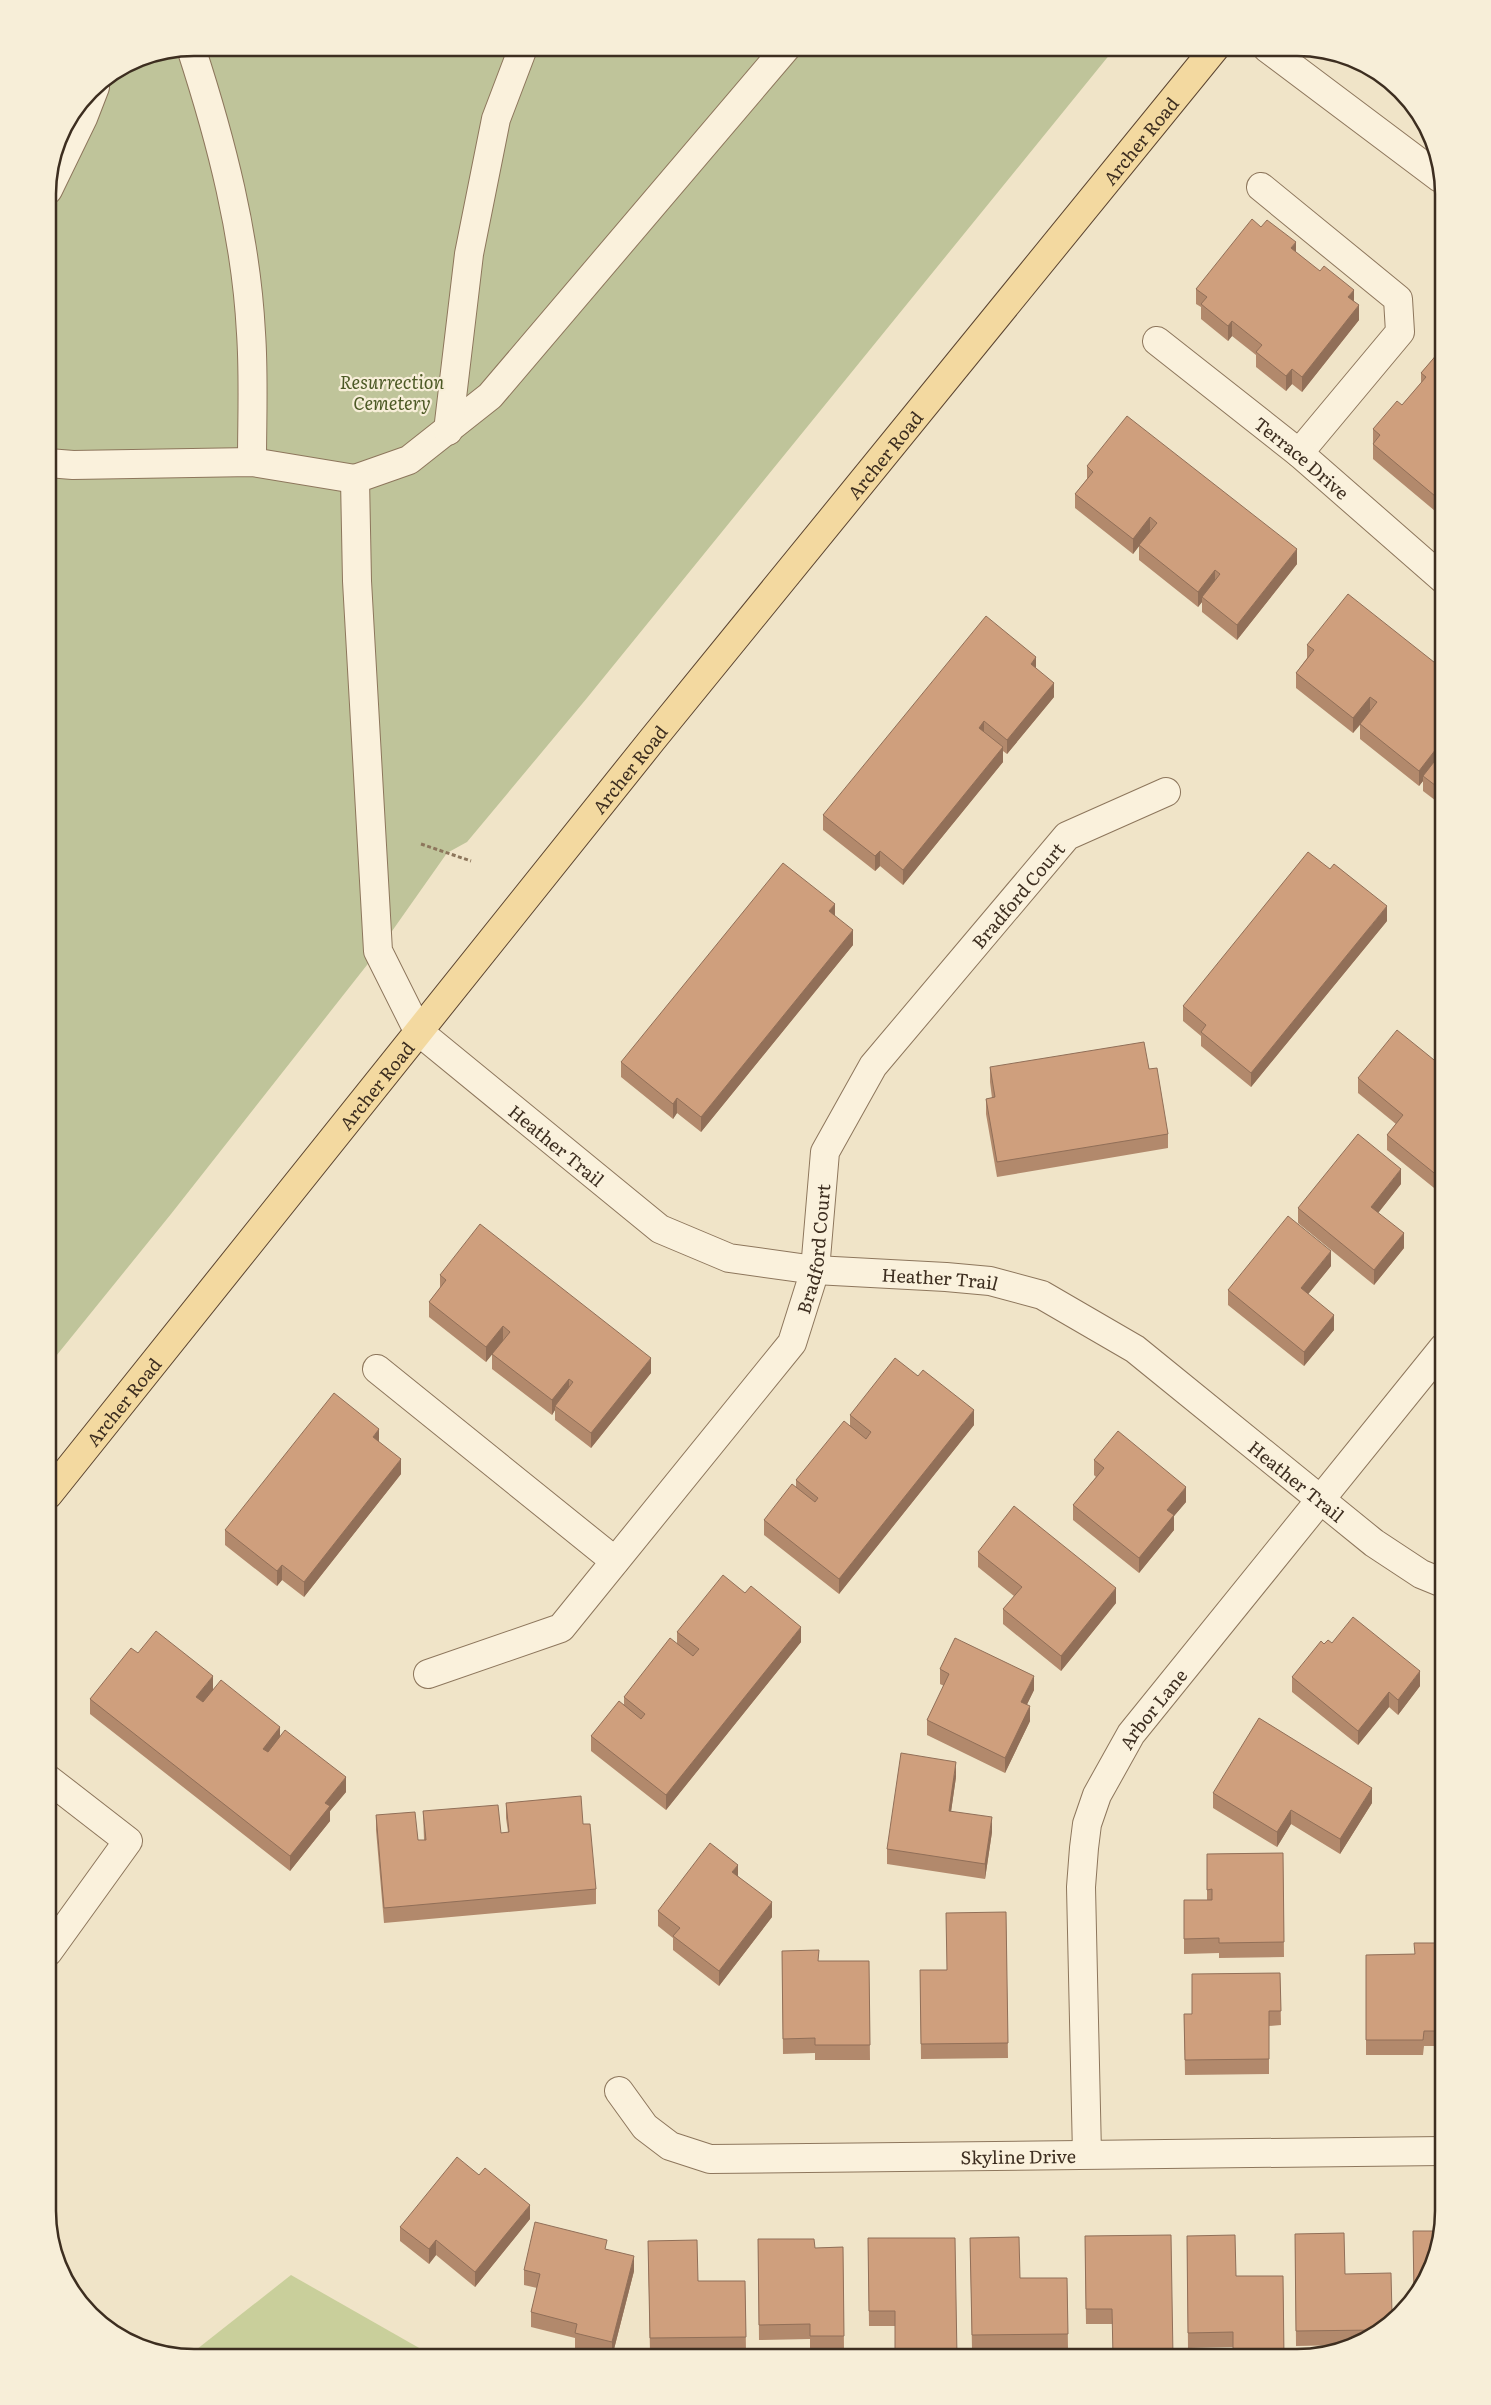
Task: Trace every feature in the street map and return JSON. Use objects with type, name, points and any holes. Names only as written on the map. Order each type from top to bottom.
[{"type":"main road","name":"Archer Road","points":[[56,1485],[418,1031],[1208,57]]},
{"type":"street","points":[[194,56],[213,114],[242,247],[252,333],[252,462]]},
{"type":"street","points":[[448,431],[469,254],[496,119],[520,56]]},
{"type":"street","points":[[57,464],[252,462],[355,480],[409,460],[490,396],[775,57]]},
{"type":"street","points":[[1279,57],[1433,173]]},
{"type":"street","points":[[59,168],[87,107]]},
{"type":"street","points":[[1261,187],[1398,299],[1400,332],[1299,453]]},
{"type":"street","name":"Terrace Drive","points":[[1157,341],[1299,453],[1435,571]]},
{"type":"street","points":[[355,480],[357,581],[378,951],[418,1031]]},
{"type":"street","name":"Bradford Court","points":[[428,1674],[561,1628],[792,1343],[815,1270],[825,1152],[873,1066],[1067,836],[1166,792]]},
{"type":"street","name":"Heather Trail","points":[[418,1031],[660,1229],[730,1258],[815,1270],[990,1281],[1042,1295],[1136,1349],[1400,1562],[1435,1579]]},
{"type":"street","name":"Arbor Lane","points":[[1088,2154],[1081,1886],[1087,1824],[1097,1795],[1131,1734],[1435,1359]]},
{"type":"street","points":[[377,1369],[615,1561]]},
{"type":"street","points":[[56,1784],[128,1841],[56,1941]]},
{"type":"street","name":"Skyline Drive","points":[[620,2091],[645,2127],[670,2146],[710,2160],[1435,2151]]},
{"type":"path","points":[[421,844],[471,862]]},
{"type":"green space","name":"Resurrection Cemetery","points":[[176,57],[1108,57],[587,698],[467,842],[447,853],[378,951],[171,1214],[56,1356],[57,176],[64,150],[79,118],[103,90],[133,70]]},
{"type":"green space","points":[[291,2275],[420,2348],[198,2348]]},
{"type":"building","points":[[1252,219],[1261,227],[1267,220],[1296,242],[1291,248],[1320,271],[1324,266],[1354,290],[1348,297],[1359,305],[1302,377],[1292,369],[1286,376],[1256,352],[1262,345],[1232,321],[1228,326],[1201,304],[1207,297],[1196,289]]},
{"type":"building","points":[[1435,357],[1435,496],[1373,444],[1380,435],[1373,429],[1397,401],[1402,405],[1426,377],[1421,373]]},
{"type":"building","points":[[1127,416],[1297,549],[1237,625],[1202,597],[1220,574],[1215,570],[1198,592],[1139,545],[1157,523],[1150,517],[1133,539],[1075,494],[1093,472],[1087,466]]},
{"type":"building","points":[[1348,594],[1435,663],[1435,750],[1419,771],[1360,724],[1377,702],[1370,697],[1353,718],[1296,673],[1314,650],[1307,645]]},
{"type":"building","points":[[986,616],[1036,657],[1031,664],[1054,683],[1007,740],[984,721],[979,728],[1003,747],[903,870],[880,851],[875,856],[823,815]]},
{"type":"building","points":[[1435,761],[1435,785],[1423,776]]},
{"type":"building","points":[[1308,852],[1330,869],[1334,864],[1387,906],[1251,1073],[1201,1032],[1206,1025],[1183,1006]]},
{"type":"building","points":[[783,863],[835,904],[829,911],[853,930],[701,1117],[677,1098],[673,1104],[621,1062]]},
{"type":"building","points":[[1397,1030],[1435,1061],[1435,1174],[1387,1135],[1403,1115],[1358,1078]]},
{"type":"building","points":[[1144,1042],[1149,1069],[1157,1068],[1168,1134],[997,1162],[986,1099],[995,1097],[990,1067]]},
{"type":"building","points":[[1358,1134],[1401,1169],[1371,1207],[1404,1233],[1374,1270],[1298,1208]]},
{"type":"building","points":[[1288,1216],[1331,1251],[1301,1288],[1334,1315],[1304,1352],[1228,1290]]},
{"type":"building","points":[[480,1224],[651,1358],[591,1433],[555,1406],[573,1382],[569,1379],[552,1400],[492,1354],[510,1332],[503,1326],[486,1347],[429,1302],[446,1280],[440,1275]]},
{"type":"building","points":[[895,1358],[918,1376],[923,1370],[974,1410],[839,1579],[764,1520],[792,1484],[815,1502],[818,1498],[796,1480],[844,1421],[866,1439],[871,1432],[850,1415]]},
{"type":"building","points":[[334,1393],[379,1429],[373,1437],[401,1459],[304,1582],[282,1565],[277,1571],[225,1530]]},
{"type":"building","points":[[1118,1431],[1186,1487],[1167,1510],[1174,1515],[1139,1558],[1073,1505],[1104,1468],[1094,1460]]},
{"type":"building","points":[[1014,1506],[1116,1588],[1061,1656],[1003,1609],[1022,1587],[978,1552]]},
{"type":"building","points":[[723,1575],[745,1593],[751,1586],[801,1627],[666,1795],[591,1736],[619,1701],[641,1719],[645,1714],[624,1697],[670,1638],[693,1656],[699,1649],[677,1632]]},
{"type":"building","points":[[1353,1617],[1420,1671],[1398,1700],[1389,1692],[1358,1731],[1292,1677],[1321,1641],[1324,1644],[1328,1640],[1332,1643]]},
{"type":"building","points":[[156,1631],[213,1676],[196,1697],[203,1702],[221,1680],[280,1727],[263,1749],[268,1752],[285,1730],[346,1777],[325,1803],[330,1806],[290,1856],[90,1699],[131,1648],[138,1653]]},
{"type":"building","points":[[955,1638],[1034,1676],[1021,1702],[1030,1706],[1005,1758],[927,1720],[949,1674],[940,1669]]},
{"type":"building","points":[[1259,1718],[1372,1788],[1340,1839],[1291,1810],[1277,1832],[1213,1793]]},
{"type":"building","points":[[901,1753],[956,1762],[949,1811],[992,1817],[985,1864],[887,1849]]},
{"type":"building","points":[[581,1796],[583,1824],[590,1824],[596,1889],[384,1908],[376,1815],[415,1812],[418,1840],[426,1840],[423,1811],[498,1805],[501,1833],[509,1832],[506,1803]]},
{"type":"building","points":[[710,1843],[738,1865],[732,1872],[772,1902],[719,1971],[673,1936],[680,1928],[658,1911]]},
{"type":"building","points":[[1283,1853],[1284,1942],[1219,1943],[1219,1938],[1184,1939],[1184,1900],[1212,1900],[1212,1889],[1207,1890],[1207,1854]]},
{"type":"building","points":[[1006,1912],[1008,2043],[921,2044],[920,1970],[947,1970],[946,1913]]},
{"type":"building","points":[[1414,1943],[1435,1943],[1435,2031],[1424,2031],[1423,2040],[1366,2040],[1366,1955],[1415,1954]]},
{"type":"building","points":[[819,1950],[818,1961],[869,1961],[870,2045],[815,2045],[815,2038],[783,2039],[782,1951]]},
{"type":"building","points":[[1280,1973],[1281,2011],[1269,2011],[1269,2059],[1185,2060],[1184,2014],[1192,2014],[1192,1974]]},
{"type":"building","points":[[457,2157],[479,2175],[485,2168],[530,2205],[475,2272],[436,2240],[429,2249],[400,2227]]},
{"type":"building","points":[[535,2222],[607,2240],[605,2249],[634,2256],[612,2342],[575,2333],[577,2324],[531,2312],[540,2274],[524,2270]]},
{"type":"building","points":[[1413,2231],[1434,2231],[1424,2264],[1414,2283]]},
{"type":"building","points":[[1344,2233],[1345,2274],[1391,2273],[1392,2311],[1366,2330],[1296,2331],[1295,2234]]},
{"type":"building","points":[[1171,2235],[1173,2349],[1113,2349],[1112,2309],[1086,2309],[1085,2236]]},
{"type":"building","points":[[1235,2235],[1236,2276],[1283,2276],[1284,2349],[1233,2349],[1233,2332],[1188,2333],[1187,2236]]},
{"type":"building","points":[[1019,2237],[1020,2278],[1067,2278],[1068,2334],[972,2335],[970,2238]]},
{"type":"building","points":[[868,2238],[955,2238],[957,2349],[895,2349],[895,2311],[869,2311]]},
{"type":"building","points":[[758,2239],[814,2239],[815,2248],[843,2247],[844,2336],[810,2336],[810,2324],[759,2325]]},
{"type":"building","points":[[697,2240],[698,2281],[745,2281],[746,2337],[650,2338],[648,2241]]}]
